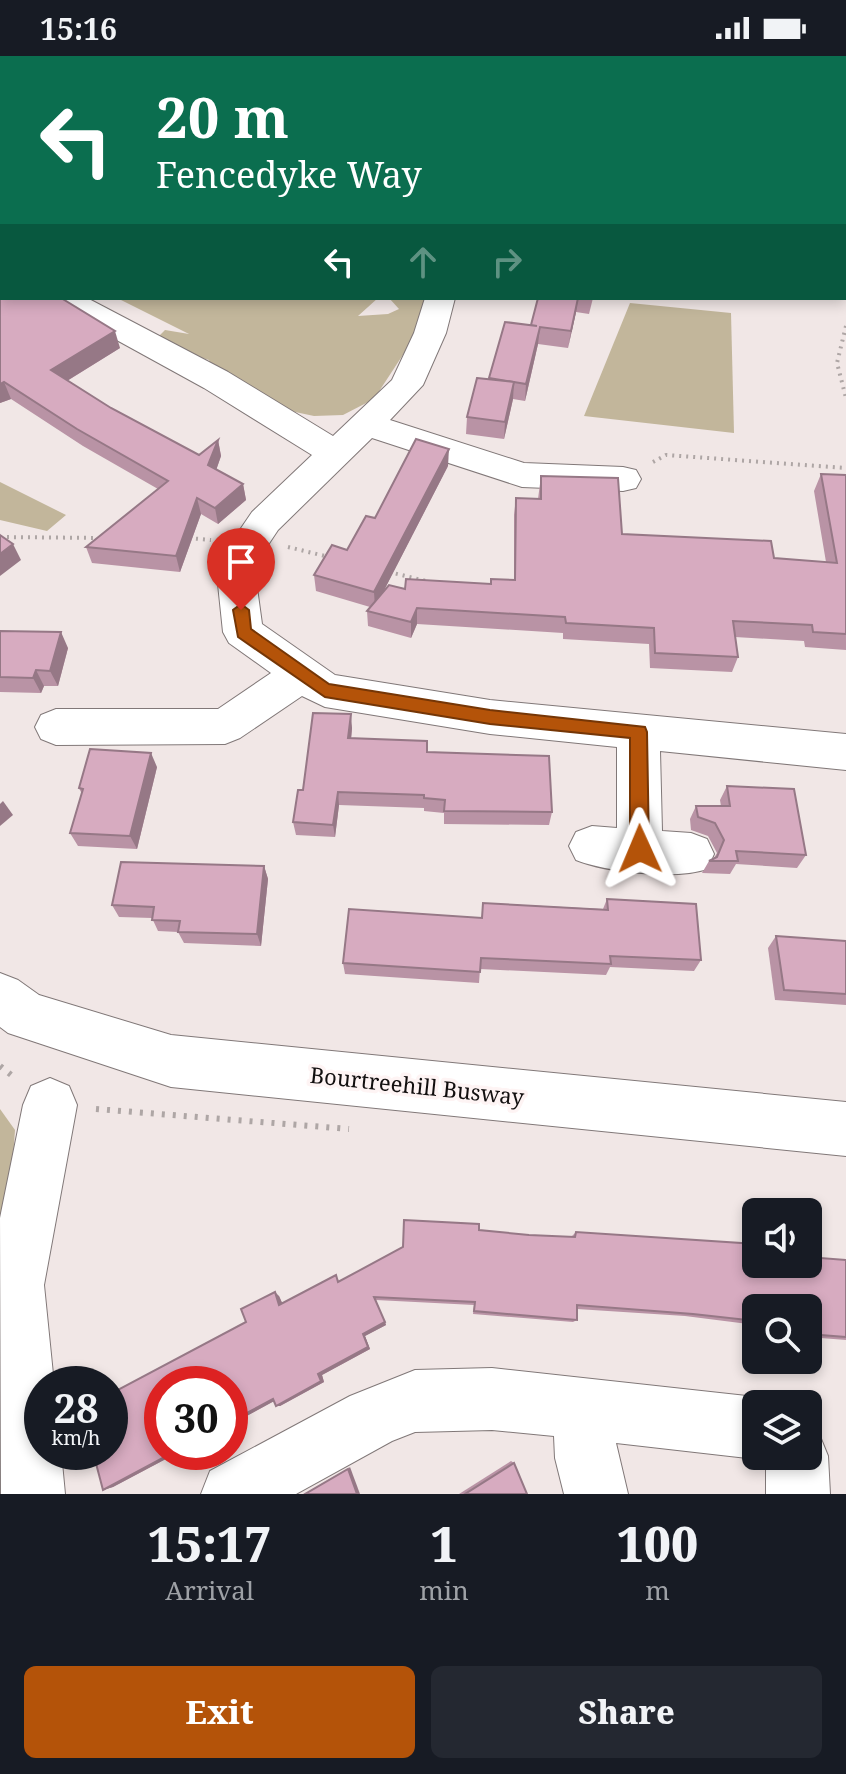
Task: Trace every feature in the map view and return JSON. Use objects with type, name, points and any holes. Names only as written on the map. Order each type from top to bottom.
[{"type":"street","points":[[68,300],[216,380],[335,453]]},
{"type":"street","points":[[439,300],[430,333],[406,385],[257,532],[235,565],[243,632],[325,690],[490,717],[846,752]]},
{"type":"street","points":[[365,424],[522,475],[623,479]]},
{"type":"street","points":[[56,727],[225,726],[302,674]]},
{"type":"street","points":[[638,732],[640,849]]},
{"type":"street","points":[[592,846],[691,854]]},
{"type":"street","name":"Bourtreehill Busway","points":[[0,997],[26,1016],[171,1061],[846,1129]]},
{"type":"street","points":[[33,1494],[15,1285],[50,1105]]},
{"type":"street","points":[[233,1494],[372,1418],[415,1401],[492,1399],[742,1426]]},
{"type":"street","points":[[583,1409],[586,1458],[596,1494]]},
{"type":"street","points":[[797,1470],[798,1494]]},
{"type":"path","points":[[846,326],[837,363],[846,398]]},
{"type":"path","points":[[623,479],[666,455],[846,468]]},
{"type":"path","points":[[186,538],[257,532],[298,549],[342,560]]},
{"type":"path","points":[[0,537],[115,538]]},
{"type":"path","points":[[387,571],[431,582]]},
{"type":"shaded area","points":[[121,300],[376,300],[358,316],[388,314],[399,309],[391,300],[427,300],[412,341],[374,399],[343,415],[314,416],[281,409],[211,368],[209,360],[184,353],[158,337],[165,330],[189,334]]},
{"type":"shaded area","points":[[630,303],[731,313],[734,433],[584,416]]},
{"type":"shaded area","points":[[0,482],[66,515],[47,531],[0,520]]},
{"type":"shaded area","points":[[0,1109],[15,1130],[0,1347]]},
{"type":"building","points":[[0,300],[64,300],[115,331],[51,370],[111,408],[199,455],[218,440],[208,465],[243,484],[215,508],[197,498],[176,556],[86,547],[168,481],[77,429],[4,382],[0,384]]},
{"type":"building","points":[[537,300],[578,300],[571,331],[540,327],[526,384],[489,378],[505,322],[537,326],[531,325]]},
{"type":"building","points":[[477,378],[514,382],[505,422],[467,417]]},
{"type":"building","points":[[416,439],[449,449],[374,592],[314,575],[332,545],[347,550],[366,516],[375,518]]},
{"type":"building","points":[[821,474],[846,475],[846,634],[813,632],[812,625],[733,621],[738,657],[655,653],[654,628],[566,623],[565,617],[417,608],[411,622],[367,611],[389,585],[405,589],[406,579],[491,584],[491,579],[515,580],[516,498],[541,499],[541,476],[618,478],[622,534],[771,541],[774,558],[837,563]]},
{"type":"building","points":[[0,535],[13,544],[0,554]]},
{"type":"building","points":[[0,631],[61,632],[50,671],[36,670],[33,678],[0,677]]},
{"type":"building","points":[[313,713],[351,714],[348,738],[427,741],[427,752],[549,756],[552,812],[444,811],[445,800],[424,798],[424,795],[338,792],[333,825],[293,822],[298,790],[303,790]]},
{"type":"building","points":[[90,749],[151,753],[130,836],[70,833],[83,789],[79,788]]},
{"type":"building","points":[[727,786],[794,789],[806,855],[736,851],[738,861],[709,861],[717,857],[724,840],[715,823],[698,817],[696,806],[730,806]]},
{"type":"building","points":[[121,862],[264,866],[257,934],[178,932],[180,921],[152,920],[154,907],[112,905]]},
{"type":"building","points":[[607,899],[696,904],[701,960],[610,956],[611,964],[481,958],[480,972],[343,963],[349,909],[482,918],[483,903],[608,910]]},
{"type":"building","points":[[776,936],[846,941],[846,994],[784,990]]},
{"type":"building","points":[[404,1220],[479,1224],[479,1230],[529,1235],[575,1237],[576,1232],[742,1243],[742,1278],[822,1278],[822,1258],[846,1260],[846,1337],[822,1335],[822,1294],[742,1294],[742,1319],[577,1305],[577,1320],[474,1311],[475,1302],[374,1297],[385,1322],[363,1334],[368,1347],[318,1374],[321,1381],[276,1406],[273,1399],[248,1412],[248,1366],[163,1366],[246,1322],[241,1309],[275,1292],[279,1305],[336,1275],[338,1282],[403,1247]]},
{"type":"building","points":[[144,1376],[144,1468],[103,1490],[98,1470],[128,1470],[128,1384]]},
{"type":"building","points":[[514,1463],[527,1494],[465,1494]]},
{"type":"building","points":[[348,1469],[357,1494],[305,1494]]},
{"type":"route","points":[[241,610],[243,632],[325,690],[490,717],[638,732],[640,849]]}]
